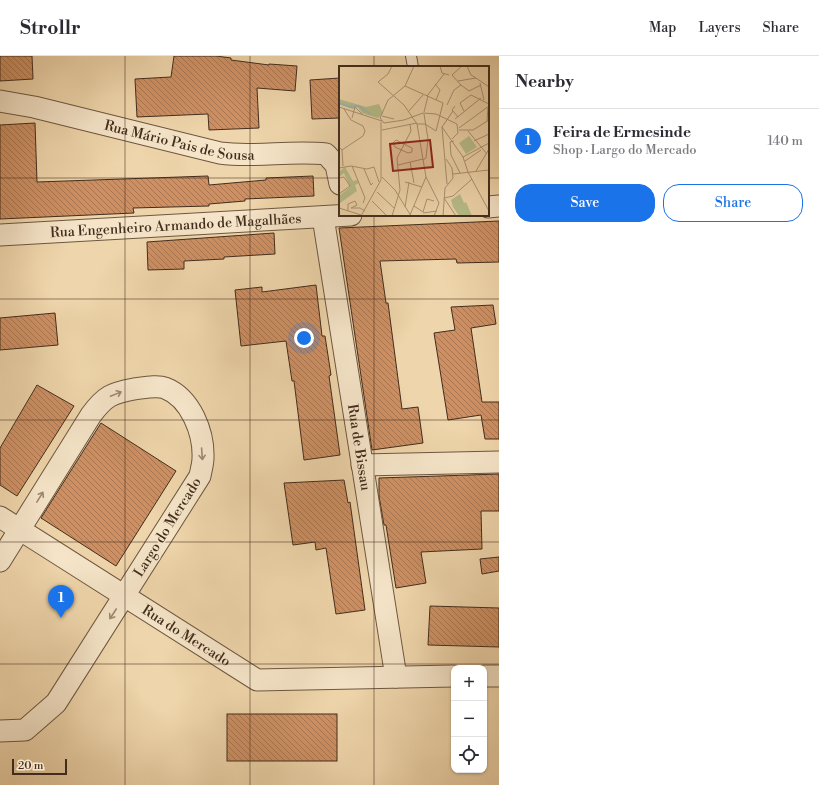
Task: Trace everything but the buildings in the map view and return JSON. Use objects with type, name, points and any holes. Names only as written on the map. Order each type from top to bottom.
[{"type":"street","name":"Rua Mário Pais de Sousa","points":[[0,100],[220,153],[239,156],[310,152],[326,154],[336,165],[339,179]]},
{"type":"street","points":[[489,207],[499,206]]},
{"type":"street","name":"Rua Engenheiro Armando de Magalhães","points":[[0,235],[339,215]]},
{"type":"street","name":"Rua de Bissau","points":[[323,216],[396,678]]},
{"type":"street","name":"Largo do Mercado","points":[[0,561],[91,414],[103,399],[122,391],[141,388],[165,388],[178,397],[191,411],[200,432],[204,458],[200,476],[56,703],[25,730],[0,731]]},
{"type":"street","points":[[362,465],[499,462]]},
{"type":"street","name":"Rua do Mercado","points":[[0,517],[257,680],[451,676]]},
{"type":"street","points":[[487,676],[499,676]]},
{"type":"lane","points":[[411,56],[413,66]]},
{"type":"place","name":"Feira de Ermesinde","points":[[61,618]]}]
